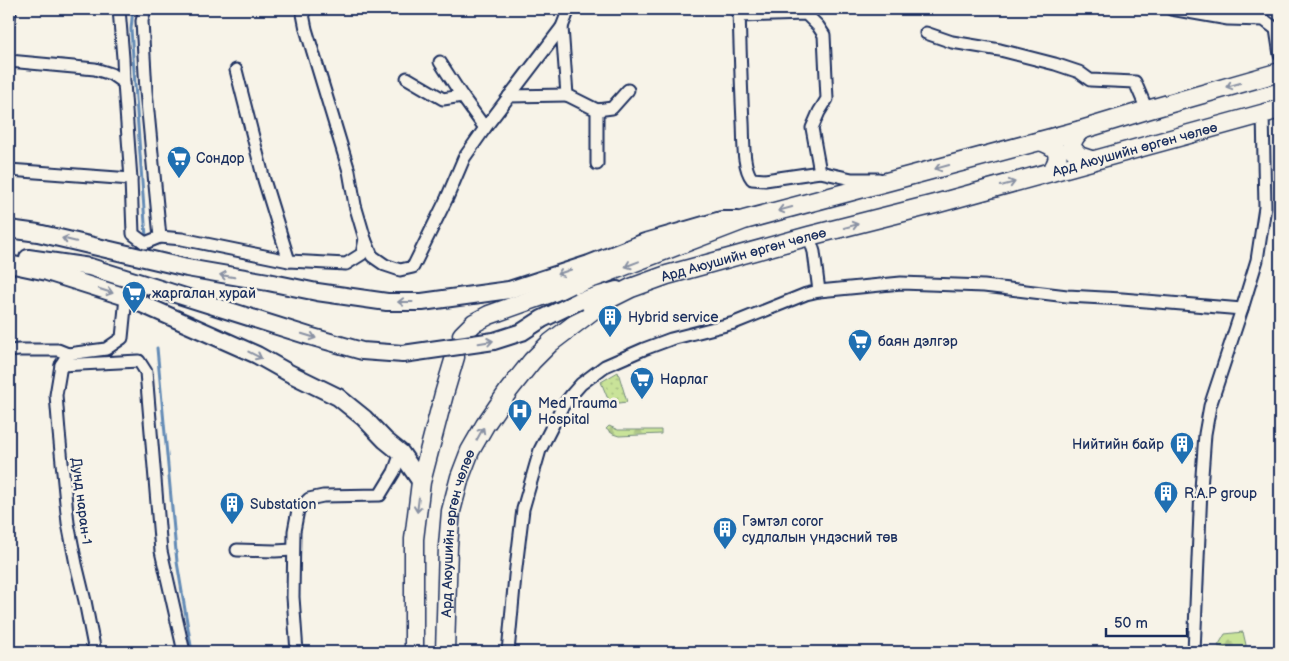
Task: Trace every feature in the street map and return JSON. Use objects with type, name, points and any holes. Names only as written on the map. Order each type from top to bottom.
[{"type":"main road","name":"Ард Аюушийн өргөн чөлөө","points":[[462,335],[474,323],[489,315],[602,275],[744,220],[1081,130],[1280,72]]},
{"type":"main road","name":"Ард Аюушийн өргөн чөлөө","points":[[446,652],[451,511],[460,477],[467,460],[485,425],[528,366],[550,343],[605,301],[631,288],[667,275],[935,204],[1280,109]]},
{"type":"main road","points":[[1081,130],[1072,140],[1071,147],[1079,156],[1091,160]]},
{"type":"main road","points":[[1040,141],[1055,148],[1057,156],[1056,165],[1051,172]]},
{"type":"main road","points":[[9,229],[38,233],[186,268],[317,292],[387,302],[422,302],[508,290],[589,264],[646,242],[721,220],[744,220]]},
{"type":"main road","points":[[9,256],[90,267],[318,339],[362,351],[403,354],[494,341],[522,332],[542,319],[579,301],[667,275]]},
{"type":"main road","points":[[9,264],[47,272],[126,297],[257,355],[338,397],[364,418],[400,453],[421,482]]},
{"type":"main road","points":[[414,652],[414,539],[421,482],[455,356]]},
{"type":"street","points":[[9,21],[10,9]]},
{"type":"street","points":[[119,9],[133,234],[145,243],[160,237],[289,261],[346,264],[362,254],[365,239]]},
{"type":"street","points":[[144,9],[142,21],[146,91],[160,237]]},
{"type":"street","points":[[302,9],[306,29],[349,172],[365,239],[372,256],[385,265],[400,270],[413,267],[447,198],[464,158],[562,27],[569,9]]},
{"type":"street","points":[[1172,9],[1228,19],[1264,20],[1276,28],[1280,55]]},
{"type":"street","points":[[820,172],[812,128],[827,100],[824,35],[806,14],[739,12],[740,69],[746,164],[752,179],[765,180],[820,172],[852,179],[898,179]]},
{"type":"street","points":[[562,27],[567,95]]},
{"type":"street","points":[[926,33],[952,42],[1000,50],[1056,64],[1079,72],[1090,80],[1135,82],[1147,110]]},
{"type":"street","points":[[9,61],[95,69],[110,74],[124,83]]},
{"type":"street","points":[[440,62],[485,128]]},
{"type":"street","points":[[236,70],[264,180],[289,261]]},
{"type":"street","points":[[407,78],[443,99],[462,96]]},
{"type":"street","points":[[509,96],[567,95],[597,110],[612,108],[628,90]]},
{"type":"street","points":[[597,110],[597,164]]},
{"type":"street","points":[[1194,652],[1205,434],[1210,406],[1257,260],[1265,208],[1263,114]]},
{"type":"street","points":[[9,170],[131,179]]},
{"type":"street","points":[[809,236],[814,252],[819,291]]},
{"type":"street","points":[[508,652],[523,509],[540,450],[562,407],[581,384],[605,366],[671,339],[734,323],[806,294],[901,283],[984,286],[1067,296],[1242,309]]},
{"type":"street","points":[[9,351],[58,350],[68,354],[106,349],[122,338],[126,297]]},
{"type":"street","name":"Дунд наран-1","points":[[68,354],[61,365],[56,395],[68,523],[95,652]]},
{"type":"street","points":[[61,365],[139,361],[146,372],[161,551],[184,652]]},
{"type":"street","points":[[296,652],[293,550],[298,510],[309,499],[323,496],[380,495],[394,472],[400,453]]},
{"type":"street","points":[[237,550],[293,550]]},
{"type":"green space","points":[[618,372],[627,402],[610,404],[601,382]]},
{"type":"green space","points":[[609,426],[618,430],[661,430],[661,434],[619,436],[606,429]]},
{"type":"green space","points":[[1243,632],[1246,645],[1245,652],[1218,646],[1225,634]]},
{"type":"waterway","points":[[133,9],[131,29],[146,237]]},
{"type":"waterway","points":[[157,348],[177,562],[192,652]]},
{"type":"place","name":"Сондор","points":[[179,179]]},
{"type":"place","name":"жаргалан хурай","points":[[134,314]]},
{"type":"place","name":"Hybrid service","points":[[610,338]]},
{"type":"place","name":"баян дэлгэр","points":[[860,362]]},
{"type":"place","name":"Нарлаг","points":[[642,400]]},
{"type":"place","name":"Med Trauma Hospital","points":[[520,432]]},
{"type":"place","name":"Нийтийн байр","points":[[1182,465]]},
{"type":"place","name":"R.A.P group","points":[[1166,514]]},
{"type":"place","name":"Substation","points":[[232,525]]},
{"type":"place","name":"Гэмтэл согог судлалын үндэсний төв","points":[[725,550]]}]
